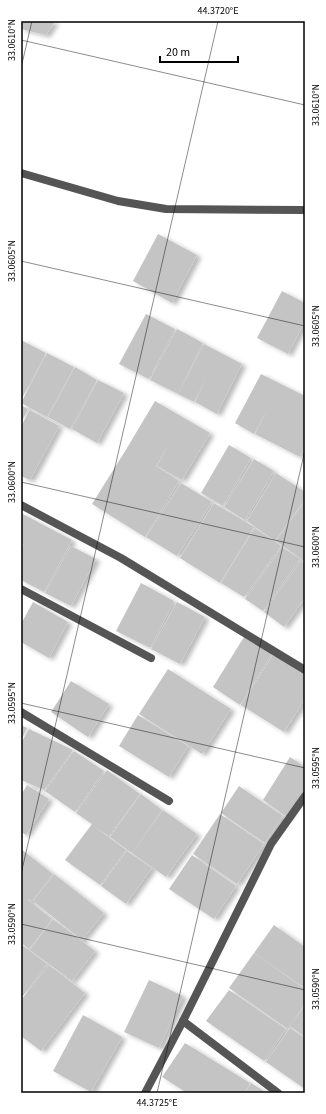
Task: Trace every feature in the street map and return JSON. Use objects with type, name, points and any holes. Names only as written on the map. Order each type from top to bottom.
[{"type":"street","points":[[21,172],[118,201],[166,209],[305,210]]},
{"type":"street","points":[[21,505],[121,558],[305,670]]},
{"type":"street","points":[[21,589],[151,658]]},
{"type":"street","points":[[21,712],[169,801]]},
{"type":"street","points":[[145,1093],[183,1021],[271,844],[305,796]]},
{"type":"street","points":[[183,1021],[278,1093]]},
{"type":"building","points":[[21,21],[55,21],[46,35],[21,29]]},
{"type":"building","points":[[158,234],[197,255],[172,303],[133,281]]},
{"type":"building","points":[[282,291],[305,303],[305,321],[288,354],[257,338]]},
{"type":"building","points":[[146,314],[175,329],[149,379],[119,364]]},
{"type":"building","points":[[177,329],[203,343],[178,394],[150,380]]},
{"type":"building","points":[[21,340],[46,353],[21,400]]},
{"type":"building","points":[[204,344],[242,364],[217,414],[195,402],[207,377],[194,402],[178,394]]},
{"type":"building","points":[[47,353],[74,367],[47,417],[21,403]]},
{"type":"building","points":[[75,367],[97,380],[70,429],[48,417]]},
{"type":"building","points":[[261,374],[305,396],[305,447],[300,457],[255,434],[268,408],[254,434],[235,423]]},
{"type":"building","points":[[98,380],[124,393],[97,443],[72,429]]},
{"type":"building","points":[[155,401],[210,433],[182,480],[157,466],[170,442],[156,466],[145,459],[179,481],[145,537],[92,504]]},
{"type":"building","points":[[21,405],[28,409],[21,423]]},
{"type":"building","points":[[30,410],[59,426],[30,480],[21,476],[21,426]]},
{"type":"building","points":[[229,445],[251,458],[223,506],[201,493]]},
{"type":"building","points":[[254,459],[274,471],[245,520],[224,507]]},
{"type":"building","points":[[276,473],[305,492],[305,499],[275,541],[247,521]]},
{"type":"building","points":[[181,483],[212,502],[177,556],[146,537]]},
{"type":"building","points":[[305,501],[305,562],[276,541]]},
{"type":"building","points":[[214,503],[254,527],[220,583],[180,558]]},
{"type":"building","points":[[21,513],[72,540],[44,592],[21,580],[21,549],[25,542],[21,548]]},
{"type":"building","points":[[255,528],[281,546],[244,597],[221,583]]},
{"type":"building","points":[[71,546],[96,559],[71,606],[45,593]]},
{"type":"building","points":[[282,547],[300,559],[263,611],[245,599]]},
{"type":"building","points":[[301,561],[305,564],[305,598],[284,627],[264,612]]},
{"type":"building","points":[[141,583],[174,601],[150,648],[116,631]]},
{"type":"building","points":[[33,602],[68,622],[49,658],[21,642],[21,624]]},
{"type":"building","points":[[177,602],[205,617],[180,664],[151,649]]},
{"type":"building","points":[[244,637],[272,653],[240,705],[213,687]]},
{"type":"building","points":[[273,655],[305,675],[305,699],[284,732],[241,705]]},
{"type":"building","points":[[168,669],[231,709],[202,754],[139,714]]},
{"type":"building","points":[[71,681],[109,704],[88,737],[51,712]]},
{"type":"building","points":[[138,715],[188,746],[169,777],[119,746]]},
{"type":"building","points":[[21,725],[27,728],[21,741]]},
{"type":"building","points":[[29,729],[73,750],[44,790],[21,780],[21,743]]},
{"type":"building","points":[[74,751],[104,771],[75,812],[45,791]]},
{"type":"building","points":[[290,757],[305,767],[305,790],[287,817],[263,800]]},
{"type":"building","points":[[107,770],[140,794],[109,836],[96,828],[126,850],[100,885],[65,860],[92,824],[76,813]]},
{"type":"building","points":[[27,785],[49,799],[26,835],[21,832],[21,795]]},
{"type":"building","points":[[239,786],[283,816],[265,843],[221,813]]},
{"type":"building","points":[[141,794],[162,810],[132,853],[110,837]]},
{"type":"building","points":[[163,810],[197,834],[166,877],[132,853]]},
{"type":"building","points":[[220,814],[264,844],[237,884],[193,854]]},
{"type":"building","points":[[21,849],[53,874],[32,901],[27,899],[52,919],[29,949],[21,943]]},
{"type":"building","points":[[127,851],[152,868],[126,904],[101,886]]},
{"type":"building","points":[[192,855],[236,886],[214,919],[169,889]]},
{"type":"building","points":[[54,874],[104,913],[82,940],[33,901]]},
{"type":"building","points":[[53,919],[95,951],[72,981],[30,950]]},
{"type":"building","points":[[274,925],[305,947],[305,988],[254,953]]},
{"type":"building","points":[[21,944],[47,964],[23,996],[21,994]]},
{"type":"building","points":[[254,953],[305,989],[305,1003],[288,1029],[229,988]]},
{"type":"building","points":[[49,965],[85,993],[41,1051],[21,1036],[21,1000]]},
{"type":"building","points":[[149,980],[183,996],[159,1048],[124,1032]]},
{"type":"building","points":[[229,990],[286,1029],[264,1061],[206,1021]]},
{"type":"building","points":[[305,1005],[305,1037],[290,1026]]},
{"type":"building","points":[[83,1015],[122,1037],[91,1092],[53,1071]]},
{"type":"building","points":[[290,1028],[305,1038],[305,1089],[266,1062]]},
{"type":"building","points":[[185,1043],[250,1083],[244,1093],[187,1093],[162,1077]]},
{"type":"building","points":[[251,1083],[267,1093],[245,1093]]}]
